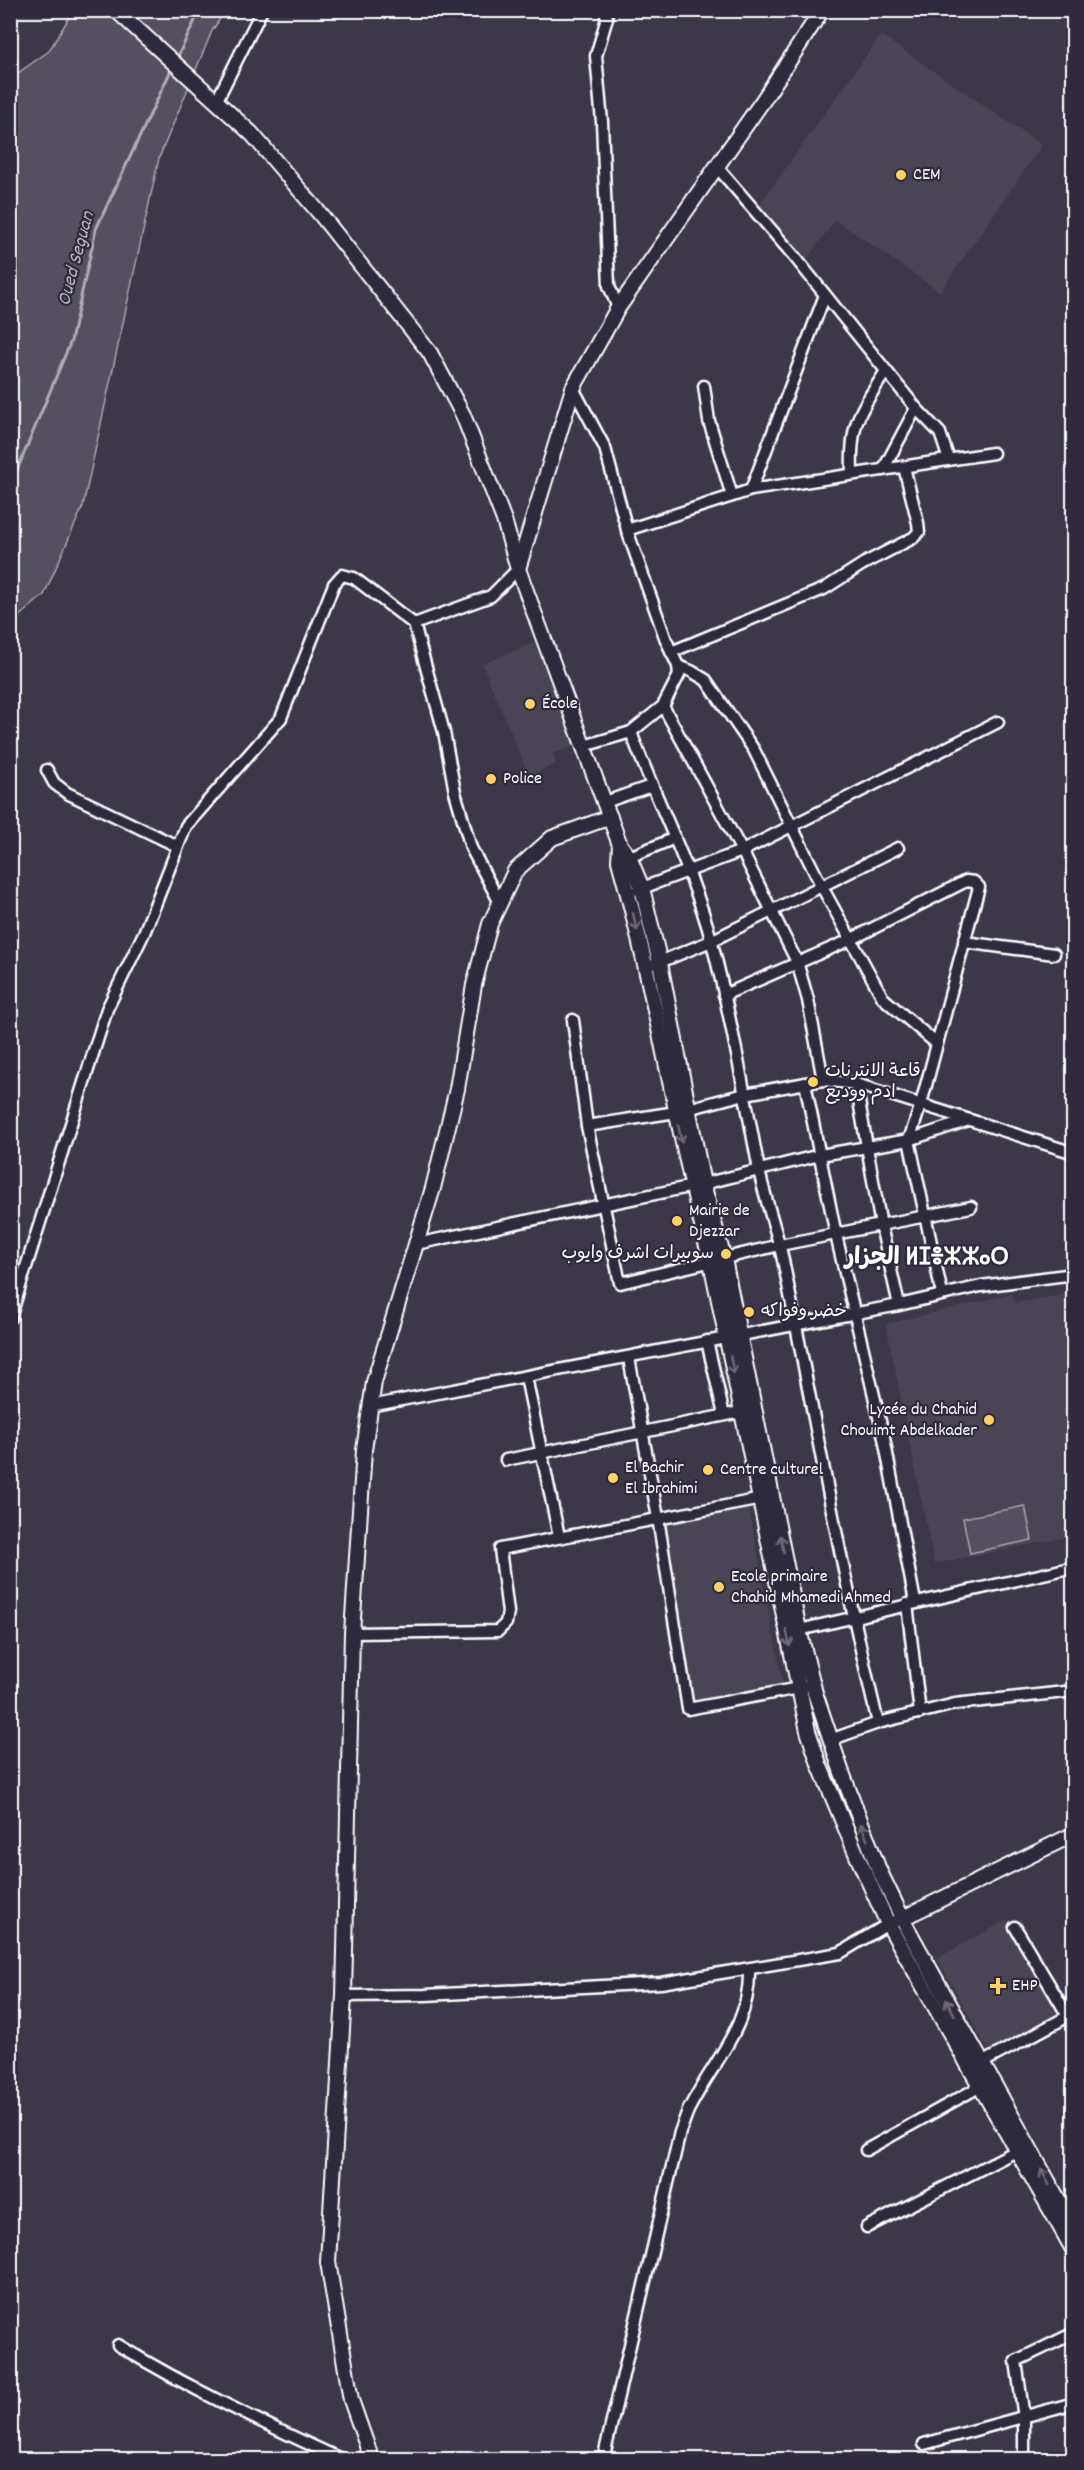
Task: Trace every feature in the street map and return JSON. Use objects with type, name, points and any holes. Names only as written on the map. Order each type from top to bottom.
[{"type":"main road","points":[[116,10],[252,134],[321,214],[430,353],[463,415],[504,520],[518,569],[620,845],[628,894],[682,1110]]},
{"type":"main road","points":[[518,569],[573,388],[618,308],[717,167],[822,10]]},
{"type":"main road","points":[[372,2460],[351,2400],[328,2262],[344,1996],[352,1634],[364,1450],[370,1406],[374,1382],[433,1188],[457,1089],[474,986],[490,924],[515,871],[552,838],[610,817]]},
{"type":"main road","points":[[624,859],[642,888],[660,963],[682,1110],[697,1185],[717,1260],[766,1498],[808,1731],[819,1764],[888,1924],[977,2066],[981,2086],[1074,2228]]},
{"type":"main road","points":[[733,1336],[741,1412],[766,1498],[813,1685],[830,1740],[879,1870],[977,2066],[1023,2148],[1074,2252]]},
{"type":"main road","points":[[903,1918],[1074,1834]]},
{"type":"street","points":[[216,102],[262,10]]},
{"type":"street","points":[[605,10],[607,18],[596,56],[602,122],[609,286],[618,308]]},
{"type":"street","points":[[717,167],[916,408],[940,433],[949,460]]},
{"type":"street","points":[[751,490],[825,295]]},
{"type":"street","points":[[852,474],[851,442],[858,415],[886,371]]},
{"type":"street","points":[[704,387],[709,421],[732,496]]},
{"type":"street","points":[[573,388],[605,448],[627,530],[678,666],[679,675],[663,706],[631,732],[584,746]]},
{"type":"street","points":[[883,470],[916,408]]},
{"type":"street","points":[[627,530],[751,490],[993,453]]},
{"type":"street","points":[[671,652],[824,589],[863,564],[913,538],[919,532],[918,523],[904,467]]},
{"type":"street","points":[[414,624],[491,596],[518,569]]},
{"type":"street","points":[[10,1317],[107,1009],[144,933],[177,846],[186,826],[281,718],[334,584],[342,575],[354,578],[414,624],[444,732],[455,792],[471,848],[500,903]]},
{"type":"street","points":[[678,666],[692,670],[706,680],[754,750],[822,887],[883,998],[937,1044]]},
{"type":"street","points":[[663,706],[742,851],[797,962],[808,1000],[823,1080]]},
{"type":"street","points":[[628,894],[742,851],[998,722]]},
{"type":"street","points":[[631,732],[651,786],[688,870],[711,941],[759,1169],[780,1245],[852,1617],[878,1723]]},
{"type":"street","points":[[47,770],[54,783],[68,794],[177,846]]},
{"type":"street","points":[[605,802],[651,786]]},
{"type":"street","points":[[624,859],[675,838]]},
{"type":"street","points":[[646,968],[711,941],[898,848]]},
{"type":"street","points":[[724,995],[850,940],[966,881],[974,882],[979,887],[921,1104],[909,1140],[942,1294]]},
{"type":"street","points":[[964,942],[1054,954]]},
{"type":"street","points":[[573,1020],[587,1126],[620,1283],[780,1245],[971,1207]]},
{"type":"street","points":[[587,1126],[682,1110],[823,1080],[856,1084],[1074,1153]]},
{"type":"street","points":[[805,1083],[853,1313],[884,1438],[911,1603],[920,1713]]},
{"type":"street","points":[[856,1084],[881,1226],[899,1305]]},
{"type":"street","points":[[416,1244],[697,1185],[819,1155],[909,1140],[969,1120]]},
{"type":"street","points":[[370,1406],[629,1358],[796,1323],[899,1305],[942,1294],[1074,1274]]},
{"type":"street","points":[[707,1341],[724,1415]]},
{"type":"street","points":[[629,1358],[658,1518],[688,1708],[813,1685]]},
{"type":"street","points":[[526,1377],[559,1537]]},
{"type":"street","points":[[506,1460],[741,1412]]},
{"type":"street","points":[[352,1634],[498,1631],[506,1623],[508,1612],[500,1549],[766,1498]]},
{"type":"street","points":[[799,1630],[1074,1567]]},
{"type":"street","points":[[830,1740],[878,1723],[955,1704],[1074,1691]]},
{"type":"street","points":[[344,1996],[425,1995],[661,1983],[840,1953],[888,1924],[903,1918]]},
{"type":"street","points":[[977,2066],[1072,2018],[1015,1927]]},
{"type":"street","points":[[603,2460],[681,2132],[690,2106],[740,2023],[750,1987],[749,1969]]},
{"type":"street","points":[[866,2150],[981,2086]]},
{"type":"street","points":[[867,2227],[1023,2148]]},
{"type":"street","points":[[1024,2460],[1024,2418],[1016,2361],[1074,2333]]},
{"type":"street","points":[[118,2344],[157,2368],[343,2460]]},
{"type":"street","points":[[924,2444],[1074,2403]]},
{"type":"shaded area","points":[[73,11],[225,11],[212,31],[159,158],[83,506],[44,595],[11,623],[11,78],[49,51]]},
{"type":"shaded area","name":"CEM","points":[[881,35],[1042,145],[940,292],[835,220],[807,259],[759,205]]},
{"type":"shaded area","name":"École","points":[[536,642],[577,745],[553,754],[556,764],[529,776],[482,664]]},
{"type":"shaded area","name":"Lycée du Chahid Chouimt Abdelkader","points":[[1073,1293],[1074,1516],[1066,1517],[1072,1536],[934,1564],[886,1324],[1012,1294],[1015,1303]]},
{"type":"shaded area","points":[[1025,1506],[1032,1540],[970,1553],[963,1518]]},
{"type":"shaded area","name":"Ecole primaire Chahid Mhamedi Ahmed","points":[[749,1508],[783,1684],[694,1700],[665,1525]]},
{"type":"shaded area","name":"EHP","points":[[1007,1920],[1059,2015],[990,2054],[937,1958]]},
{"type":"waterway","name":"Oued Seguan","points":[[176,60],[200,10]]},
{"type":"waterway","name":"Oued Seguan","points":[[10,487],[71,341],[96,229],[173,66]]},
{"type":"place","name":"CEM","points":[[901,175]]},
{"type":"place","name":"École","points":[[530,704]]},
{"type":"place","name":"Police","points":[[491,779]]},
{"type":"place","name":"قاعة الانترنات ادم ووديع","points":[[813,1082]]},
{"type":"place","name":"Mairie de Djezzar","points":[[677,1221]]},
{"type":"place","name":"سوبيرات اشرف وايوب","points":[[726,1254]]},
{"type":"place","name":"خضر وفواكه","points":[[749,1312]]},
{"type":"place","name":"Lycée du Chahid Chouimt Abdelkader","points":[[989,1420]]},
{"type":"place","name":"Centre culturel","points":[[708,1470]]},
{"type":"place","name":"El Bachir El Ibrahimi","points":[[613,1478]]},
{"type":"place","name":"Ecole primaire Chahid Mhamedi Ahmed","points":[[719,1587]]},
{"type":"place","name":"EHP","points":[[998,1986]]},
{"type":"district","name":"الجزار ⵍⵊⴻⵣⵣⴰⵔ","points":[[927,1259]]}]
